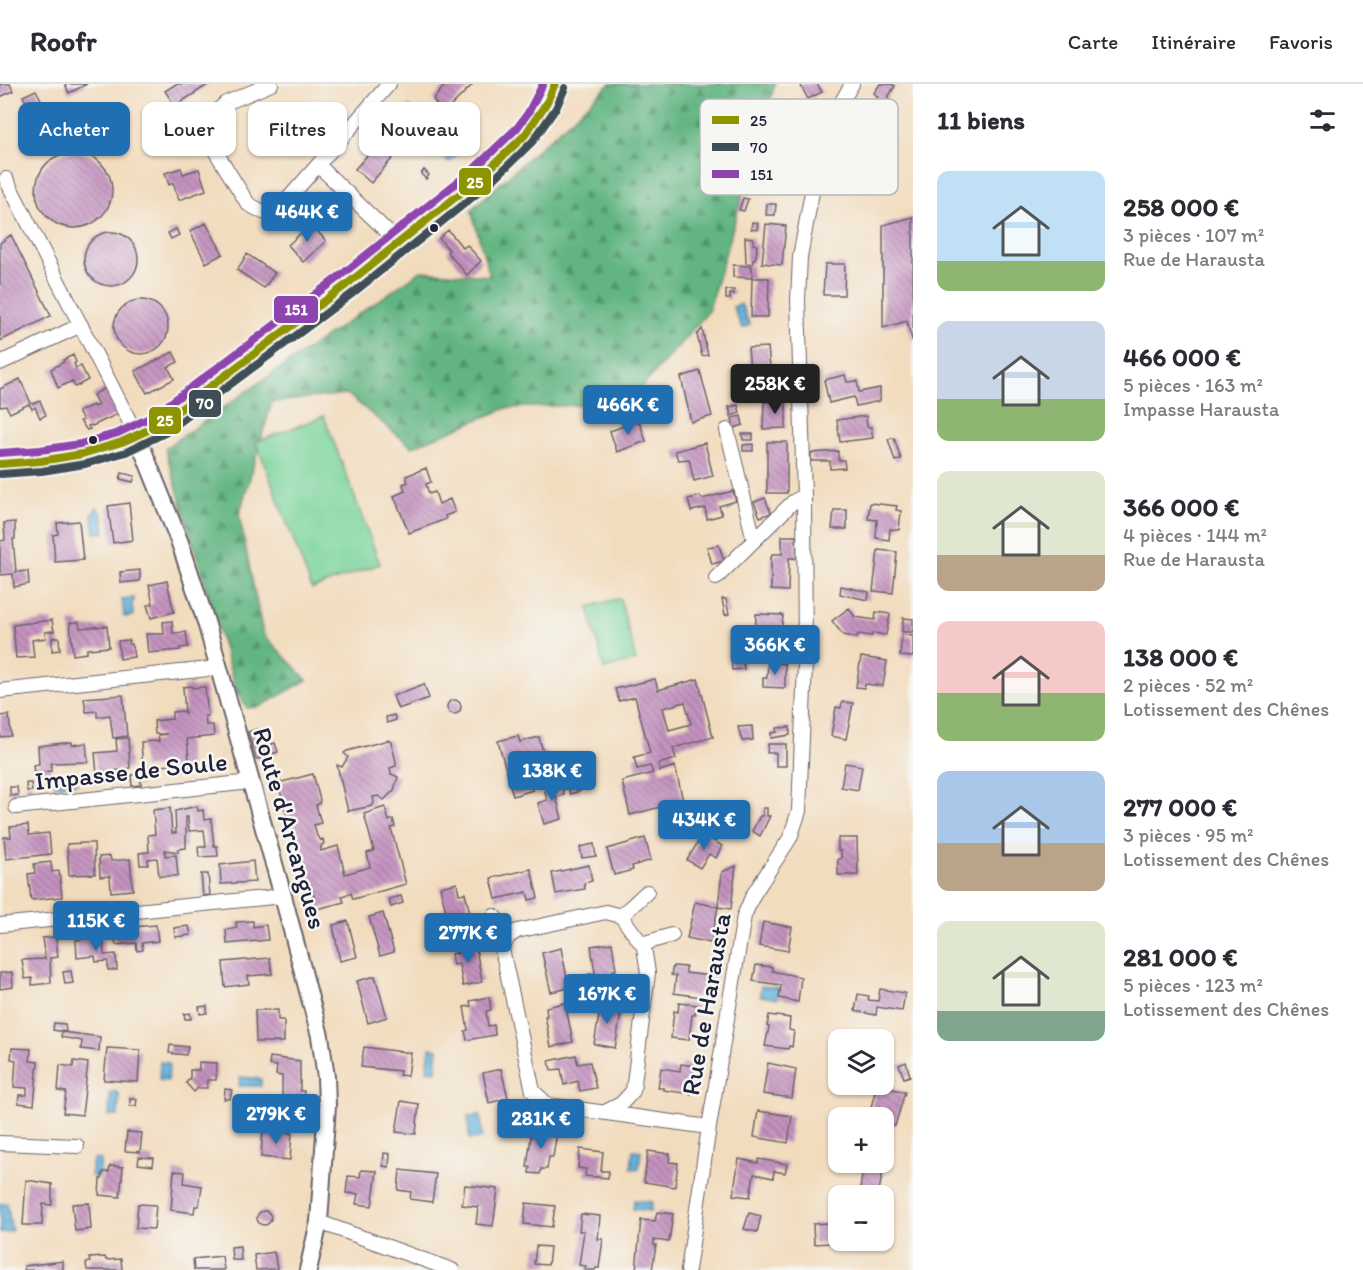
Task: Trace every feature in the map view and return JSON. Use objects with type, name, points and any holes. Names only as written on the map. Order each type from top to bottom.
[{"type":"main road","points":[[0,464],[33,462],[99,450],[138,438],[159,426],[275,340],[508,155],[530,129],[555,84]]},
{"type":"street","points":[[272,84],[226,103],[214,114],[211,144],[248,204],[263,212],[288,199],[389,84]]},
{"type":"street","name":"Rue de Harausta","points":[[843,99],[852,84]]},
{"type":"street","points":[[318,165],[399,243]]},
{"type":"street","points":[[6,179],[138,438]]},
{"type":"street","name":"Rue de Harausta","points":[[688,1270],[744,916],[753,895],[790,838],[798,811],[805,664],[804,496],[798,300],[800,257],[811,195]]},
{"type":"street","points":[[0,363],[81,325]]},
{"type":"street","points":[[727,430],[754,540]]},
{"type":"street","name":"Route d'Arcangues","points":[[138,438],[180,543],[206,622],[320,1036],[326,1077],[327,1105],[319,1222],[308,1270]]},
{"type":"street","points":[[716,578],[793,502],[804,496]]},
{"type":"street","points":[[0,691],[218,668]]},
{"type":"street","name":"Impasse de Soule","points":[[16,807],[251,782]]},
{"type":"street","points":[[621,916],[647,892]]},
{"type":"street","points":[[0,925],[283,896]]},
{"type":"street","points":[[642,1117],[633,1091],[648,973],[642,944],[621,916],[606,912],[517,931],[508,937],[502,949],[533,1091],[548,1105],[709,1127]]},
{"type":"street","points":[[494,916],[508,937]]},
{"type":"street","points":[[642,944],[672,935]]},
{"type":"street","points":[[605,1112],[621,1104],[633,1091]]},
{"type":"street","points":[[0,1143],[77,1146]]},
{"type":"street","points":[[319,1222],[452,1270]]},
{"type":"green space","points":[[610,84],[775,84],[771,99],[700,99],[700,195],[742,195],[708,312],[628,403],[506,408],[412,447],[347,394],[272,402],[239,515],[263,634],[307,680],[259,707],[247,708],[237,694],[165,448],[421,271],[490,276],[471,210]]},
{"type":"green space","points":[[324,416],[380,564],[312,589],[256,442]]},
{"type":"green space","points":[[620,598],[636,660],[604,669],[588,607]]},
{"type":"water","points":[[443,156],[455,156],[449,162]]},
{"type":"water","points":[[741,304],[750,325],[742,328],[733,307]]},
{"type":"water","points":[[97,508],[102,513],[105,532],[95,533],[92,514]]},
{"type":"water","points":[[134,598],[133,616],[124,617],[122,599]]},
{"type":"water","points":[[76,773],[77,783],[55,785],[54,775]]},
{"type":"water","points":[[761,986],[779,988],[777,999],[760,996]]},
{"type":"water","points":[[430,1048],[438,1049],[436,1071],[427,1070]]},
{"type":"water","points":[[160,1062],[169,1063],[168,1081],[159,1080]]},
{"type":"water","points":[[240,1077],[261,1079],[261,1086],[239,1086]]},
{"type":"water","points":[[114,1091],[119,1094],[118,1116],[109,1116],[110,1093]]},
{"type":"water","points":[[481,1115],[482,1138],[469,1139],[468,1116]]},
{"type":"water","points":[[633,1150],[641,1151],[639,1169],[631,1168]]},
{"type":"water","points":[[93,1159],[101,1160],[99,1177],[91,1176]]},
{"type":"water","points":[[634,1200],[652,1202],[651,1211],[633,1209]]},
{"type":"water","points":[[7,1203],[12,1231],[0,1233],[0,1204]]},
{"type":"building","points":[[0,84],[10,84],[13,91],[0,97]]},
{"type":"building","points":[[65,84],[87,84],[69,93]]},
{"type":"building","points":[[176,84],[209,84],[181,102],[172,102],[165,91]]},
{"type":"building","points":[[446,84],[473,84],[455,102],[435,102],[433,100]]},
{"type":"building","points":[[800,84],[817,84],[822,92],[808,99]]},
{"type":"building","points":[[880,84],[895,86],[887,99],[877,99],[878,97],[874,93]]},
{"type":"building","points":[[36,90],[42,102],[26,102],[23,96]]},
{"type":"building","points":[[58,156],[90,156],[101,163],[111,183],[109,204],[101,217],[88,225],[74,228],[60,225],[47,217],[39,204],[36,190],[43,169],[47,163]]},
{"type":"building","points":[[367,156],[394,156],[371,183],[355,169]]},
{"type":"building","points":[[181,168],[183,174],[199,169],[206,190],[179,200],[173,183],[169,185],[165,173]]},
{"type":"building","points":[[424,170],[429,175],[426,179],[421,174]]},
{"type":"building","points":[[743,198],[748,199],[744,211],[739,210]]},
{"type":"building","points":[[767,204],[776,204],[775,215],[766,215]]},
{"type":"building","points":[[913,217],[912,340],[907,321],[883,328],[883,225]]},
{"type":"building","points":[[752,222],[758,223],[757,230],[751,229]]},
{"type":"building","points":[[206,223],[223,254],[206,263],[190,231]]},
{"type":"building","points":[[311,224],[326,241],[303,262],[288,245]]},
{"type":"building","points":[[766,224],[786,226],[782,265],[762,263]]},
{"type":"building","points":[[176,229],[179,235],[171,239],[168,233]]},
{"type":"building","points":[[448,230],[463,248],[467,245],[481,261],[467,275],[447,252],[449,250],[439,238]]},
{"type":"building","points":[[111,232],[121,234],[130,240],[136,249],[138,259],[136,269],[130,278],[121,284],[111,286],[101,284],[92,278],[86,269],[84,259],[86,249],[92,240],[101,234]]},
{"type":"building","points":[[11,235],[51,316],[0,341],[0,243]]},
{"type":"building","points":[[745,237],[753,238],[753,244],[757,245],[753,264],[746,263]]},
{"type":"building","points":[[247,254],[275,273],[264,288],[237,270]]},
{"type":"building","points":[[825,264],[845,264],[844,295],[823,295]]},
{"type":"building","points":[[733,265],[752,266],[752,278],[733,277]]},
{"type":"building","points":[[752,278],[769,278],[768,317],[751,317]]},
{"type":"building","points":[[726,290],[734,290],[734,294],[730,294],[730,299],[726,299]]},
{"type":"building","points":[[141,300],[151,302],[160,308],[166,317],[168,327],[166,337],[160,346],[151,352],[141,354],[131,352],[122,346],[116,337],[114,327],[116,317],[122,308],[131,302]]},
{"type":"building","points":[[702,329],[708,355],[702,356],[697,335]]},
{"type":"building","points":[[768,347],[771,377],[751,379],[748,348]]},
{"type":"building","points":[[173,352],[178,362],[168,367],[174,379],[147,393],[135,371]]},
{"type":"building","points":[[73,355],[76,368],[81,366],[88,380],[75,387],[72,381],[58,388],[51,369]]},
{"type":"building","points":[[700,371],[712,416],[691,422],[681,377]]},
{"type":"building","points":[[845,375],[847,382],[857,381],[859,392],[880,388],[880,401],[856,406],[854,397],[829,403],[824,380]]},
{"type":"building","points":[[20,379],[31,403],[40,401],[46,415],[40,418],[35,407],[32,409],[29,404],[10,413],[6,406],[0,407],[0,389]]},
{"type":"building","points":[[105,388],[118,414],[88,426],[90,429],[87,430],[80,421],[83,420],[78,412],[98,405],[93,395]]},
{"type":"building","points":[[764,402],[786,402],[786,428],[763,429]]},
{"type":"building","points":[[738,405],[740,413],[731,416],[729,407]]},
{"type":"building","points":[[741,416],[743,425],[734,428],[732,418]]},
{"type":"building","points":[[866,416],[867,427],[871,427],[873,438],[840,442],[837,420]]},
{"type":"building","points":[[639,421],[646,441],[617,452],[610,431]]},
{"type":"building","points":[[742,434],[753,434],[753,440],[743,440]]},
{"type":"building","points":[[894,438],[901,459],[895,461],[888,439]]},
{"type":"building","points":[[767,442],[787,442],[787,493],[767,493]]},
{"type":"building","points":[[705,443],[713,476],[694,481],[689,459],[678,460],[675,451]]},
{"type":"building","points":[[753,444],[753,451],[743,451],[743,445]]},
{"type":"building","points":[[838,451],[838,460],[844,460],[845,468],[830,469],[830,461],[811,461],[811,453]]},
{"type":"building","points":[[426,468],[431,482],[426,484],[429,494],[435,492],[439,504],[450,499],[455,512],[445,516],[446,519],[409,533],[394,496],[405,491],[403,484],[408,482],[406,476]]},
{"type":"building","points":[[122,473],[135,476],[133,482],[120,479]]},
{"type":"building","points":[[733,491],[736,501],[719,506],[722,515],[707,519],[705,508],[691,511],[688,499],[700,496],[702,499]]},
{"type":"building","points":[[765,498],[771,513],[760,517],[754,502]]},
{"type":"building","points":[[129,503],[133,540],[113,543],[108,506]]},
{"type":"building","points":[[870,503],[897,506],[896,510],[901,511],[899,530],[890,529],[889,540],[876,538],[877,520],[868,519]]},
{"type":"building","points":[[834,510],[847,510],[847,529],[832,529]]},
{"type":"building","points":[[79,521],[83,560],[55,562],[53,535],[58,534],[57,523]]},
{"type":"building","points":[[15,522],[15,539],[13,539],[16,572],[28,571],[29,584],[14,587],[13,574],[0,575],[0,541],[5,540],[4,523]]},
{"type":"building","points":[[782,536],[796,536],[797,558],[789,558],[788,591],[771,590],[771,558],[772,554],[782,554]]},
{"type":"building","points":[[719,545],[724,561],[712,564],[707,547]]},
{"type":"building","points":[[878,550],[897,552],[893,593],[873,591]]},
{"type":"building","points":[[140,570],[140,581],[121,583],[120,572]]},
{"type":"building","points":[[167,581],[174,612],[151,618],[147,605],[153,604],[149,585]]},
{"type":"building","points":[[841,586],[869,592],[868,600],[840,594]]},
{"type":"building","points":[[722,599],[726,599],[729,614],[725,615]]},
{"type":"building","points":[[849,608],[855,617],[875,620],[876,612],[890,614],[886,635],[858,634],[857,638],[843,635],[832,621]]},
{"type":"building","points":[[756,614],[783,615],[782,627],[777,626],[777,643],[755,642]]},
{"type":"building","points":[[903,618],[913,619],[913,632],[902,632]]},
{"type":"building","points":[[52,620],[54,631],[45,632],[46,638],[32,640],[34,657],[16,658],[13,625]]},
{"type":"building","points":[[172,621],[173,633],[186,632],[188,647],[148,653],[146,634],[164,634],[163,622]]},
{"type":"building","points":[[79,622],[80,628],[107,626],[109,647],[87,649],[87,653],[73,655],[70,623]]},
{"type":"building","points":[[902,635],[913,636],[913,657],[900,656]]},
{"type":"building","points":[[59,637],[60,650],[52,651],[52,638]]},
{"type":"building","points":[[129,640],[134,657],[120,659],[118,641]]},
{"type":"building","points":[[742,655],[744,669],[732,670],[731,657]]},
{"type":"building","points":[[861,657],[887,661],[883,686],[865,684],[864,688],[856,687]]},
{"type":"building","points":[[768,661],[785,664],[785,688],[763,687],[763,678],[767,678]]},
{"type":"building","points":[[655,679],[658,690],[698,679],[713,737],[673,748],[676,759],[658,764],[660,771],[675,766],[683,801],[630,815],[622,781],[653,773],[650,766],[637,769],[634,757],[650,753],[635,697],[619,701],[615,689]],"holes":[[[685,702],[691,724],[669,730],[663,708]]]},
{"type":"building","points":[[424,684],[429,698],[398,709],[393,696]]},
{"type":"building","points":[[192,686],[192,688],[205,687],[208,716],[205,716],[206,725],[213,725],[214,736],[187,739],[190,770],[170,771],[170,765],[143,768],[141,742],[159,741],[158,735],[167,734],[155,734],[154,721],[172,719],[172,712],[183,711],[185,713],[183,687]]},
{"type":"building","points":[[123,695],[127,736],[113,738],[110,715],[97,717],[97,711],[86,712],[84,698]]},
{"type":"building","points":[[454,700],[459,702],[461,707],[459,712],[454,714],[449,712],[447,707],[449,702]]},
{"type":"building","points":[[842,702],[853,703],[846,739],[831,736],[836,707],[841,708]]},
{"type":"building","points":[[9,715],[11,736],[0,737],[0,716]]},
{"type":"building","points":[[394,715],[396,720],[387,723],[386,717]]},
{"type":"building","points":[[752,726],[753,740],[742,741],[738,727]]},
{"type":"building","points":[[790,727],[790,735],[771,738],[771,733],[777,732],[777,728]]},
{"type":"building","points":[[257,729],[265,757],[256,759],[248,732]]},
{"type":"building","points":[[266,732],[272,744],[275,743],[278,752],[266,756],[260,734]]},
{"type":"building","points":[[518,736],[520,742],[539,737],[543,752],[547,751],[549,757],[545,758],[545,762],[538,764],[542,777],[531,780],[533,790],[513,796],[498,741]]},
{"type":"building","points":[[128,738],[130,768],[97,774],[95,753],[117,751],[116,739]]},
{"type":"building","points":[[388,740],[391,742],[396,762],[396,766],[390,768],[391,774],[398,777],[394,790],[384,800],[378,796],[373,797],[372,806],[348,811],[337,765],[342,767],[348,757],[344,753],[347,751]]},
{"type":"building","points":[[72,742],[72,745],[86,743],[88,762],[51,763],[51,771],[34,773],[33,765],[39,764],[38,746]]},
{"type":"building","points":[[768,744],[786,744],[786,766],[776,766],[776,753],[767,753]]},
{"type":"building","points":[[845,763],[862,766],[858,790],[841,787]]},
{"type":"building","points":[[575,771],[580,791],[570,794],[565,774]]},
{"type":"building","points":[[141,774],[141,785],[132,786],[131,775]]},
{"type":"building","points":[[313,774],[320,800],[316,805],[321,823],[314,825],[317,836],[323,839],[321,851],[338,846],[345,874],[370,867],[367,853],[374,851],[364,814],[385,807],[389,821],[393,819],[395,827],[391,828],[406,884],[353,899],[351,893],[342,896],[344,902],[317,909],[311,885],[306,886],[278,783]]},
{"type":"building","points":[[559,775],[564,795],[556,797],[562,819],[544,824],[538,803],[547,800],[544,787],[552,785],[550,778]]},
{"type":"building","points":[[26,783],[31,783],[32,791],[27,791]]},
{"type":"building","points":[[10,787],[17,787],[18,795],[10,796]]},
{"type":"building","points":[[197,806],[198,811],[203,810],[204,820],[211,819],[214,846],[217,846],[218,856],[199,857],[198,847],[206,847],[204,830],[189,831],[188,817],[186,817],[186,848],[178,849],[178,852],[165,850],[165,856],[176,855],[178,876],[159,876],[157,858],[148,859],[148,865],[140,865],[139,853],[149,852],[148,835],[155,834],[153,810],[170,808],[172,833],[176,833],[175,811]]},
{"type":"building","points":[[763,808],[767,808],[767,816],[770,816],[760,836],[752,831],[760,816],[763,816]]},
{"type":"building","points":[[28,825],[29,835],[49,833],[51,854],[6,859],[4,837],[11,837],[10,827]]},
{"type":"building","points":[[703,834],[722,846],[716,858],[709,854],[700,868],[687,860]]},
{"type":"building","points":[[645,838],[651,860],[632,866],[633,870],[614,875],[607,849]]},
{"type":"building","points":[[838,838],[857,838],[858,875],[838,875],[838,859],[841,859],[841,851],[838,851]]},
{"type":"building","points":[[94,843],[95,874],[69,875],[67,844]]},
{"type":"building","points":[[594,844],[596,856],[582,858],[580,847]]},
{"type":"building","points":[[110,856],[111,861],[130,859],[133,890],[111,892],[110,876],[100,877],[99,857]]},
{"type":"building","points":[[253,861],[255,882],[221,884],[220,865]]},
{"type":"building","points":[[51,862],[52,872],[59,871],[62,897],[31,900],[28,874],[35,873],[34,864]]},
{"type":"building","points":[[589,865],[592,881],[584,883],[585,889],[556,894],[552,873]]},
{"type":"building","points":[[736,866],[731,909],[718,907],[722,872]]},
{"type":"building","points":[[531,869],[538,898],[529,900],[527,892],[496,899],[491,878]]},
{"type":"building","points":[[201,874],[208,874],[210,895],[203,896]]},
{"type":"building","points":[[457,883],[459,894],[465,893],[472,921],[450,927],[440,887]]},
{"type":"building","points":[[401,896],[403,903],[391,907],[389,899]]},
{"type":"building","points":[[695,902],[718,907],[711,943],[687,938]]},
{"type":"building","points":[[383,913],[394,952],[380,956],[369,917]]},
{"type":"building","points":[[253,921],[253,927],[266,925],[268,940],[227,944],[226,930],[237,928],[236,922]]},
{"type":"building","points":[[348,921],[357,957],[340,961],[333,925]]},
{"type":"building","points":[[763,922],[792,927],[788,951],[759,946]]},
{"type":"building","points":[[133,924],[133,927],[156,925],[158,941],[142,943],[143,950],[137,951],[136,943],[116,945],[114,932],[121,932],[120,928]]},
{"type":"building","points":[[189,926],[191,935],[175,937],[174,928]]},
{"type":"building","points":[[56,937],[58,957],[50,958],[51,983],[32,985],[32,978],[25,979],[22,960],[45,959],[42,938]]},
{"type":"building","points":[[103,937],[104,955],[116,954],[117,970],[108,970],[108,961],[96,962],[95,956],[77,958],[76,940]]},
{"type":"building","points":[[475,943],[482,982],[463,986],[459,964],[453,965],[451,954],[457,953],[457,947]]},
{"type":"building","points":[[612,943],[616,970],[613,970],[615,980],[582,986],[580,976],[595,973],[591,946]]},
{"type":"building","points":[[561,948],[569,988],[551,992],[542,953]]},
{"type":"building","points":[[270,958],[272,974],[248,976],[249,984],[225,987],[223,962]]},
{"type":"building","points":[[756,965],[772,967],[772,971],[801,977],[798,1002],[779,998],[781,985],[753,981]]},
{"type":"building","points":[[673,966],[686,967],[686,973],[711,976],[708,998],[674,993],[676,976],[671,975]]},
{"type":"building","points":[[71,971],[73,983],[65,984],[63,972]]},
{"type":"building","points":[[12,972],[13,987],[0,989],[0,973]]},
{"type":"building","points":[[375,976],[387,1017],[368,1023],[357,981]]},
{"type":"building","points":[[880,989],[905,993],[902,1011],[877,1007],[876,1015],[855,1011],[858,994],[869,996],[868,1000],[878,1001]]},
{"type":"building","points":[[489,997],[491,1010],[486,1011],[488,1026],[494,1025],[495,1035],[467,1040],[465,1031],[468,1030],[464,1007],[471,1006],[470,1001]]},
{"type":"building","points":[[595,1001],[615,1005],[614,1012],[621,1014],[615,1048],[594,1044],[600,1010],[593,1009]]},
{"type":"building","points":[[565,1003],[573,1042],[551,1047],[545,1016],[547,1016],[546,1007]]},
{"type":"building","points":[[679,1003],[697,1005],[695,1015],[692,1015],[689,1040],[671,1038],[674,1011],[678,1012]]},
{"type":"building","points":[[207,1006],[207,1013],[200,1014],[199,1007]]},
{"type":"building","points":[[255,1010],[278,1010],[278,1020],[284,1020],[284,1042],[256,1042]]},
{"type":"building","points":[[190,1013],[191,1019],[185,1019],[184,1014]]},
{"type":"building","points":[[769,1015],[790,1018],[789,1030],[794,1031],[792,1047],[789,1046],[788,1049],[765,1046]]},
{"type":"building","points":[[54,1023],[65,1024],[66,1032],[53,1030]]},
{"type":"building","points":[[62,1032],[100,1037],[99,1051],[81,1049],[82,1041],[61,1037]]},
{"type":"building","points":[[170,1045],[188,1047],[186,1055],[169,1053]]},
{"type":"building","points":[[364,1047],[411,1053],[408,1076],[399,1075],[400,1071],[361,1067]]},
{"type":"building","points":[[12,1048],[31,1049],[30,1061],[38,1062],[34,1105],[18,1103],[19,1095],[27,1095],[27,1088],[14,1087],[16,1060],[11,1059]]},
{"type":"building","points":[[107,1048],[140,1050],[138,1082],[104,1080]]},
{"type":"building","points":[[576,1055],[578,1064],[590,1062],[596,1088],[580,1091],[578,1081],[564,1085],[561,1069],[551,1070],[549,1061]]},
{"type":"building","points":[[270,1057],[300,1061],[300,1091],[304,1091],[303,1099],[299,1099],[299,1107],[282,1106],[282,1076],[276,1075],[277,1066],[269,1065]]},
{"type":"building","points":[[74,1061],[88,1063],[82,1115],[63,1113],[66,1092],[58,1091],[60,1065],[73,1067]]},
{"type":"building","points":[[199,1062],[217,1063],[216,1080],[207,1080],[207,1088],[198,1088],[194,1092],[186,1083],[190,1078],[190,1070],[199,1070]]},
{"type":"building","points":[[906,1062],[910,1076],[904,1078],[899,1065]]},
{"type":"building","points":[[768,1063],[796,1069],[792,1098],[763,1094]]},
{"type":"building","points":[[681,1064],[694,1066],[691,1094],[658,1088],[661,1068],[680,1071]]},
{"type":"building","points":[[501,1069],[508,1098],[489,1103],[483,1073]]},
{"type":"building","points":[[225,1089],[232,1090],[230,1099],[224,1099]]},
{"type":"building","points":[[894,1089],[905,1092],[895,1126],[894,1107],[871,1107],[874,1095],[894,1095]]},
{"type":"building","points":[[130,1099],[137,1099],[136,1106],[130,1106]]},
{"type":"building","points":[[401,1101],[419,1104],[416,1134],[396,1132]]},
{"type":"building","points":[[758,1111],[792,1116],[788,1143],[754,1137]]},
{"type":"building","points":[[239,1112],[292,1118],[291,1126],[238,1119]]},
{"type":"building","points":[[532,1129],[557,1132],[553,1157],[549,1157],[547,1169],[541,1169],[540,1174],[529,1173],[530,1167],[527,1167]]},
{"type":"building","points":[[263,1130],[292,1133],[290,1160],[261,1157]]},
{"type":"building","points":[[127,1132],[142,1133],[140,1152],[125,1151]]},
{"type":"building","points":[[580,1149],[603,1152],[601,1171],[609,1171],[608,1178],[585,1176],[586,1169],[578,1168]]},
{"type":"building","points":[[648,1151],[670,1154],[669,1162],[678,1163],[675,1187],[644,1182]]},
{"type":"building","points":[[384,1153],[390,1154],[389,1167],[383,1166]]},
{"type":"building","points":[[139,1157],[154,1158],[153,1166],[138,1164]]},
{"type":"building","points":[[739,1159],[758,1163],[759,1159],[787,1164],[785,1173],[774,1171],[773,1178],[754,1174],[750,1197],[733,1195]]},
{"type":"building","points":[[110,1166],[123,1167],[120,1197],[99,1195],[100,1179],[102,1179],[103,1172],[109,1172]]},
{"type":"building","points":[[361,1170],[377,1171],[372,1206],[356,1204],[358,1194],[346,1193],[348,1176],[360,1177]]},
{"type":"building","points":[[400,1170],[436,1174],[432,1202],[410,1199],[411,1192],[398,1190]]},
{"type":"building","points":[[174,1171],[185,1172],[184,1183],[202,1186],[199,1206],[195,1206],[194,1213],[171,1210]]},
{"type":"building","points":[[862,1173],[882,1173],[880,1185],[861,1185]]},
{"type":"building","points":[[26,1180],[52,1184],[52,1205],[43,1204],[42,1225],[23,1225]]},
{"type":"building","points":[[465,1185],[498,1189],[493,1226],[476,1224],[478,1207],[462,1205]]},
{"type":"building","points":[[89,1203],[91,1229],[75,1231],[72,1204]]},
{"type":"building","points":[[526,1203],[555,1206],[552,1227],[524,1224]]},
{"type":"building","points":[[138,1204],[156,1205],[154,1229],[136,1228]]},
{"type":"building","points":[[264,1211],[269,1213],[271,1218],[269,1223],[264,1225],[259,1223],[257,1218],[259,1213]]},
{"type":"building","points":[[657,1212],[673,1214],[669,1242],[654,1240],[654,1245],[656,1245],[652,1270],[636,1270],[641,1220],[655,1221]]},
{"type":"building","points":[[749,1213],[761,1216],[757,1232],[744,1229]]},
{"type":"building","points":[[581,1214],[600,1216],[598,1239],[603,1239],[599,1268],[595,1270],[585,1270],[586,1266],[579,1265],[584,1231],[579,1231]]},
{"type":"building","points":[[828,1223],[828,1243],[814,1244],[813,1224]]},
{"type":"building","points":[[240,1246],[241,1260],[232,1260],[231,1247]]},
{"type":"building","points":[[536,1246],[550,1247],[548,1265],[534,1264]]},
{"type":"building","points":[[274,1252],[277,1269],[256,1270],[254,1255]]},
{"type":"building","points":[[222,1256],[224,1270],[194,1270],[193,1259]]},
{"type":"building","points":[[105,1257],[106,1260],[121,1259],[122,1270],[87,1270],[86,1263],[90,1262],[89,1258]]},
{"type":"building","points":[[63,1261],[63,1270],[24,1270],[24,1266]]},
{"type":"transit line","name":"151","points":[[0,453],[80,444],[118,433],[153,416],[340,276],[475,168],[517,128],[528,113],[543,84]]},
{"type":"transit line","name":"25","points":[[0,464],[41,461],[82,454],[122,442],[159,425],[346,285],[482,176],[525,135],[547,102],[555,84]]},
{"type":"transit line","name":"70","points":[[1,474],[42,471],[85,464],[126,452],[165,433],[353,293],[489,184],[533,141],[556,108],[565,88]]}]
